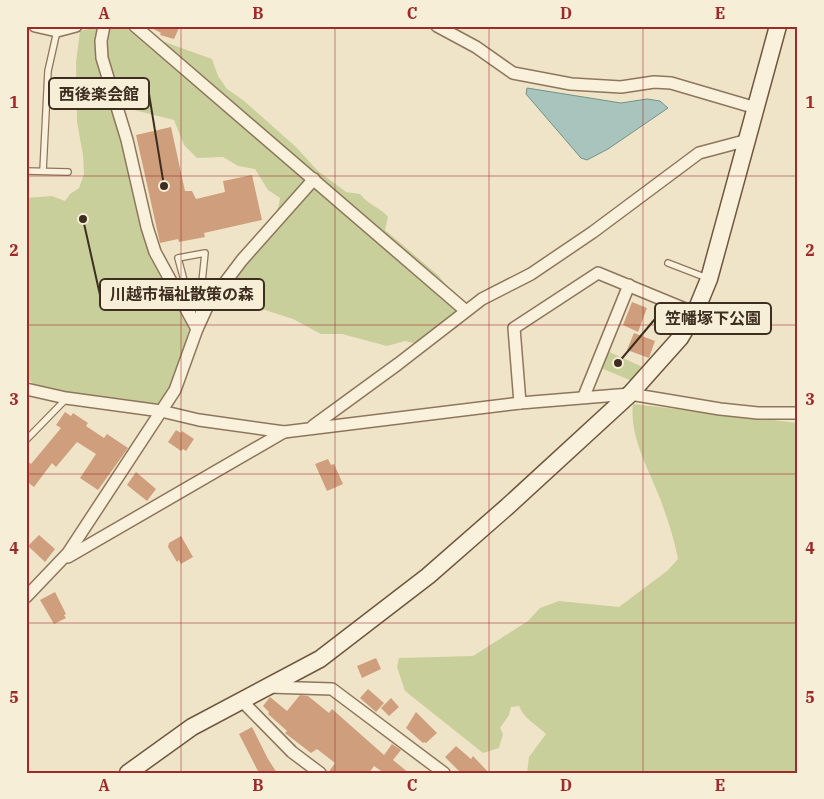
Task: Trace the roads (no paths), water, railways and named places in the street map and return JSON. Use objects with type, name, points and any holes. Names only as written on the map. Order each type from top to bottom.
[{"type":"street","points":[[35,26],[57,31],[76,26]]},
{"type":"street","points":[[104,26],[101,40],[102,58],[127,140],[147,226],[155,252],[197,329]]},
{"type":"street","points":[[134,26],[466,311]]},
{"type":"street","points":[[437,26],[476,47],[513,73],[571,84],[621,87],[654,82],[671,82],[756,108]]},
{"type":"street","points":[[128,773],[192,727],[320,660],[341,646],[428,576],[508,506],[630,394],[680,338],[695,313],[709,279],[778,26]]},
{"type":"street","points":[[311,427],[398,364],[482,299],[530,274],[585,237],[699,153],[748,140]]},
{"type":"street","points":[[26,596],[62,560],[162,411],[175,390],[197,329],[208,305],[242,260],[314,180]]},
{"type":"street","points":[[520,403],[514,328],[598,273],[695,313]]},
{"type":"street","points":[[584,396],[629,285]]},
{"type":"street","points":[[26,389],[66,398],[162,411],[199,420],[284,432],[311,427],[520,403],[584,396],[630,394],[758,414],[798,413]]},
{"type":"street","points":[[62,560],[284,432]]},
{"type":"street","points":[[266,687],[332,689],[444,773]]},
{"type":"street","points":[[242,701],[292,752],[320,773]]},
{"type":"lane","points":[[44,171],[48,72],[57,31]]},
{"type":"lane","points":[[26,171],[68,172]]},
{"type":"lane","points":[[205,253],[200,300],[197,329],[178,258],[205,253]]},
{"type":"lane","points":[[668,264],[709,279]]},
{"type":"lane","points":[[27,439],[66,398]]},
{"type":"water","points":[[527,88],[621,103],[647,99],[660,101],[668,108],[608,149],[587,160],[581,158],[526,94]]},
{"type":"place","name":"西後楽会館","points":[[164,186]]},
{"type":"place","name":"川越市福祉散策の森","points":[[83,219]]},
{"type":"place","name":"笠幡塚下公園","points":[[618,363]]}]
